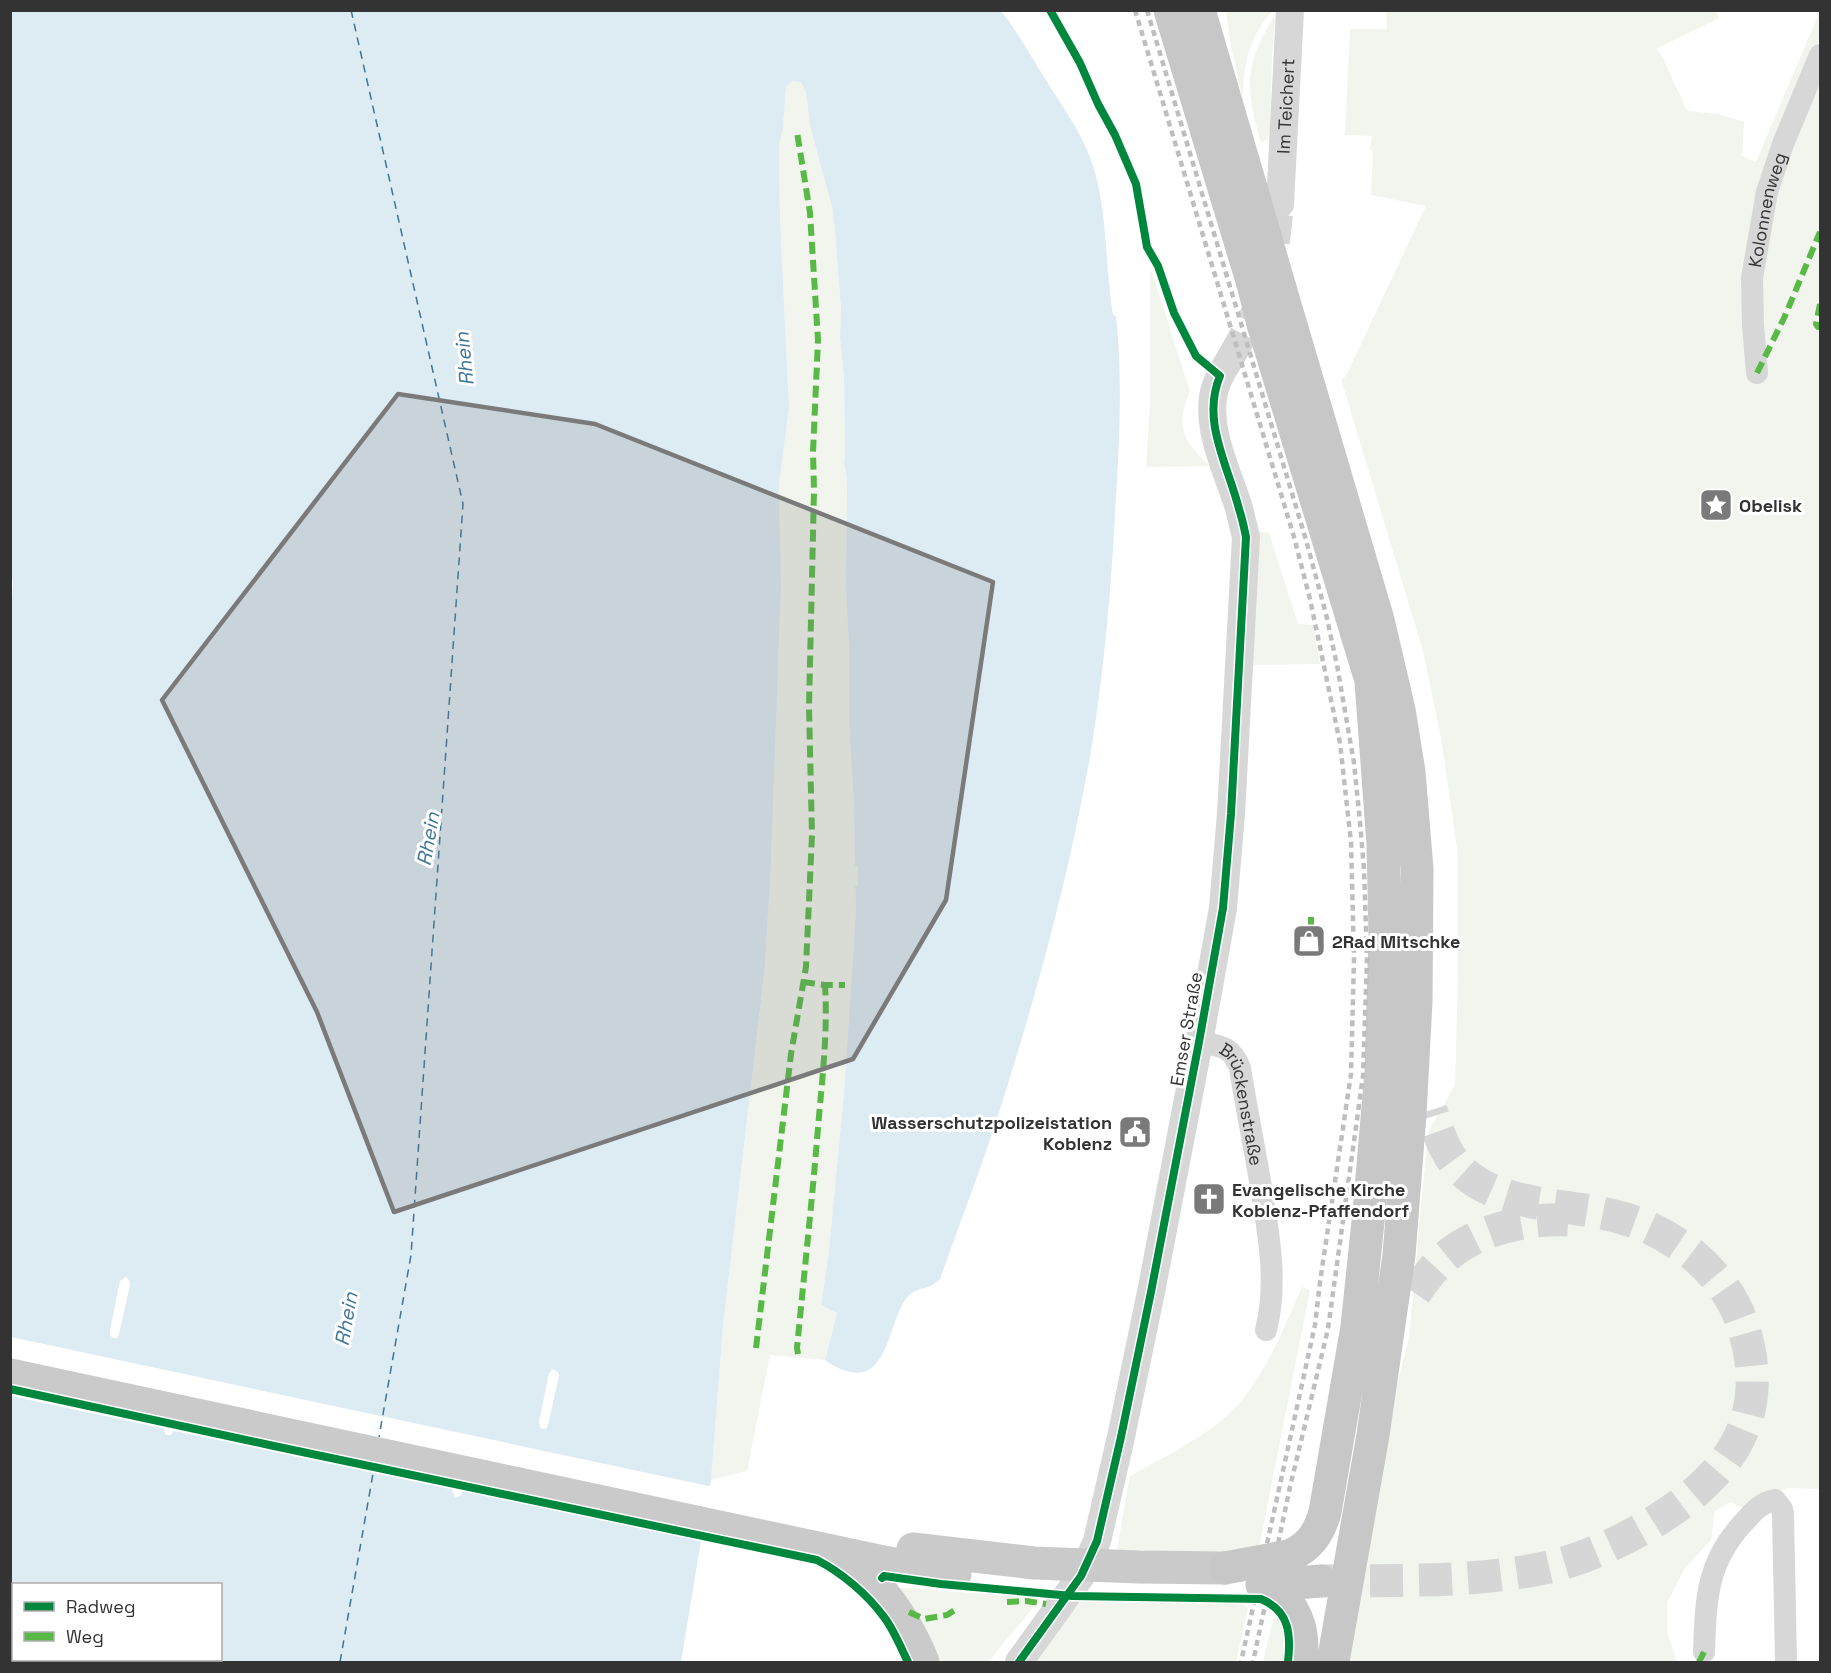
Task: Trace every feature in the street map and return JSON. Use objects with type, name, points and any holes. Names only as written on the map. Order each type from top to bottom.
[{"type":"highway","points":[[1193,19],[1266,197],[1267,286],[1263,324],[1371,682],[1391,770],[1400,842],[1402,916],[1400,1026],[1396,1099],[1380,1276],[1362,1417],[1318,1662]]},
{"type":"highway","points":[[1193,19],[1267,286],[1378,620],[1399,710],[1416,832],[1418,900],[1416,1002],[1399,1255],[1386,1353],[1333,1662]]},
{"type":"highway","points":[[1280,1578],[1315,1536],[1325,1512],[1357,1327],[1372,1189],[1381,1072],[1384,936],[1382,820],[1371,682]]},
{"type":"highway","points":[[1416,1002],[1423,1071],[1431,1110]]},
{"type":"highway","points":[[1386,1353],[1415,1293]]},
{"type":"highway","points":[[1225,1568],[1280,1578],[1322,1574]]},
{"type":"highway","points":[[1280,1578],[1300,1628],[1303,1646],[1301,1662]]},
{"type":"main road","points":[[10,1359],[780,1531],[839,1552],[904,1566],[995,1579],[1084,1585],[1280,1578]]},
{"type":"main road","points":[[10,1374],[780,1531],[1034,1563],[1225,1568]]},
{"type":"main road","points":[[839,1552],[875,1585],[899,1615],[923,1662]]},
{"type":"street","name":"Im Teichert","points":[[1266,197],[1290,10]]},
{"type":"street","name":"Kolonnenweg","points":[[1757,373],[1752,278],[1767,192],[1783,144],[1821,55]]},
{"type":"street","name":"Emser Straße","points":[[1019,1662],[1081,1575],[1097,1541],[1124,1423],[1199,1042],[1222,908],[1231,814],[1246,537],[1212,415],[1215,386],[1230,359]]},
{"type":"street","name":"Brückenstraße","points":[[1199,1042],[1227,1048],[1235,1055],[1240,1068],[1271,1257],[1272,1286],[1270,1314],[1266,1330]]},
{"type":"street","points":[[1704,1652],[1706,1600],[1711,1578],[1723,1550],[1739,1527],[1755,1510],[1764,1503],[1775,1500],[1780,1504],[1783,1514],[1786,1662]]},
{"type":"highlighted area","points":[[398,394],[595,424],[993,582],[946,900],[853,1059],[394,1212],[317,1012],[162,700]]},
{"type":"shaded area","points":[[1386,10],[1716,11],[1719,18],[1656,49],[1662,56],[1687,111],[1718,114],[1744,122],[1742,156],[1756,162],[1820,11],[1820,38],[1795,98],[1767,192],[1820,69],[1820,1489],[1789,1488],[1763,1495],[1745,1509],[1730,1502],[1715,1511],[1711,1540],[1684,1569],[1667,1603],[1667,1632],[1677,1662],[1350,1662],[1397,1385],[1409,1337],[1428,1132],[1455,1085],[1458,973],[1458,855],[1441,738],[1423,651],[1341,379],[1346,376],[1426,206],[1371,195],[1372,136],[1345,135],[1350,29],[1387,29]]},
{"type":"shaded area","points":[[1226,11],[1272,11],[1257,32],[1248,53],[1243,101],[1231,46]]},
{"type":"shaded area","points":[[1273,18],[1275,19],[1270,134],[1261,143],[1252,108],[1250,79],[1256,51]]},
{"type":"shaded area","points":[[792,81],[801,82],[806,91],[810,126],[832,207],[844,378],[849,721],[855,866],[858,867],[859,885],[855,886],[856,909],[844,1093],[829,1250],[821,1304],[837,1313],[825,1360],[770,1355],[747,1471],[711,1480],[723,1326],[765,967],[781,586],[779,485],[789,408],[779,146],[783,128],[786,87]]},
{"type":"shaded area","points":[[1150,268],[1190,392],[1183,415],[1184,433],[1194,450],[1210,466],[1146,467],[1150,405]]},
{"type":"shaded area","points":[[1258,531],[1269,533],[1298,624],[1313,625],[1320,664],[1249,665],[1260,539]]},
{"type":"shaded area","points":[[1302,1287],[1310,1290],[1258,1553],[1116,1555],[1130,1476],[1199,1436],[1235,1408],[1248,1393],[1269,1359]]},
{"type":"shaded area","points":[[891,1587],[1040,1598],[989,1662],[938,1662]]},
{"type":"shaded area","points":[[1081,1601],[1241,1602],[1248,1608],[1236,1662],[1033,1662]]},
{"type":"shaded area","points":[[1275,1612],[1284,1629],[1285,1662],[1263,1662]]},
{"type":"water","name":"Rhein","points":[[11,11],[1001,11],[1073,123],[1090,157],[1099,187],[1110,297],[1113,315],[1116,316],[1120,390],[1111,572],[1092,745],[1062,889],[1024,1031],[995,1125],[940,1279],[909,1295],[905,1300],[886,1347],[873,1367],[863,1372],[851,1372],[837,1368],[825,1360],[837,1313],[821,1305],[829,1250],[844,1093],[856,909],[855,886],[858,885],[858,867],[855,866],[849,721],[846,585],[847,488],[844,464],[841,310],[832,207],[810,126],[806,92],[801,82],[792,81],[786,87],[783,128],[779,146],[789,408],[779,485],[781,586],[765,966],[723,1326],[711,1480],[681,1662],[11,1662],[10,631],[13,585],[10,553]],"holes":[[[126,1277],[130,1285],[119,1334],[117,1338],[113,1338],[110,1330],[120,1281]],[[553,1369],[558,1372],[559,1376],[548,1425],[546,1429],[541,1429],[539,1422],[549,1373]],[[178,1375],[184,1382],[173,1432],[171,1435],[166,1435],[163,1427]],[[468,1436],[472,1442],[462,1493],[455,1497],[452,1490],[463,1440]]]},
{"type":"pier","points":[[11,1337],[713,1487],[704,1542],[459,1490],[468,1439],[465,1441],[455,1490],[170,1430],[181,1381],[179,1378],[166,1429],[11,1396]]},
{"type":"ferry route","points":[[351,10],[463,504],[411,1255],[379,1437]]},
{"type":"ferry route","points":[[340,1662],[374,1468]]},
{"type":"tunnel","points":[[1230,359],[1268,282],[1275,249],[1280,204]]},
{"type":"tunnel","points":[[1321,1581],[1436,1580],[1493,1576],[1549,1567],[1588,1555],[1649,1525],[1677,1507],[1701,1487],[1721,1466],[1736,1443],[1747,1418],[1752,1390],[1751,1360],[1743,1326],[1729,1295],[1700,1261],[1667,1237],[1632,1221],[1602,1213],[1517,1199],[1478,1183],[1462,1171],[1451,1158],[1439,1135],[1431,1110]]},
{"type":"tunnel","points":[[1415,1293],[1438,1264],[1466,1243],[1482,1235],[1515,1224],[1568,1220]]},
{"type":"railway","points":[[1135,10],[1294,537],[1310,599],[1340,743],[1351,842],[1354,959],[1351,1074],[1315,1325],[1241,1662]]},
{"type":"railway","points":[[1147,10],[1306,540],[1326,614],[1354,763],[1364,869],[1367,959],[1363,1076],[1328,1329],[1290,1487],[1253,1662]]},
{"type":"marked path","points":[[756,1348],[791,1054],[806,967],[812,835],[809,707],[813,452],[818,340],[810,213],[797,132]]},
{"type":"marked path","points":[[1757,373],[1785,316],[1820,232]]},
{"type":"marked path","points":[[1820,304],[1816,324],[1820,326]]},
{"type":"marked path","points":[[1311,916],[1311,929]]},
{"type":"marked path","points":[[803,982],[845,985]]},
{"type":"marked path","points":[[798,1354],[824,1056],[825,985]]},
{"type":"marked path","points":[[1007,1602],[1026,1601],[1046,1604]]},
{"type":"marked path","points":[[909,1612],[924,1619],[947,1615],[958,1608]]},
{"type":"marked path","points":[[1699,1662],[1704,1652]]},
{"type":"cycle path","points":[[1019,1662],[1081,1576],[1097,1541],[1151,1292],[1223,908],[1231,814],[1246,537],[1215,426],[1213,410],[1220,376],[1196,356],[1174,313],[1158,266],[1147,247],[1136,184],[1080,63],[1050,10]]},
{"type":"cycle path","points":[[10,1389],[817,1560],[836,1571],[870,1600],[891,1628],[908,1662]]},
{"type":"cycle path","points":[[882,1578],[884,1576],[941,1584],[1072,1596],[1261,1599],[1271,1604],[1283,1617],[1288,1633],[1288,1662]]},
{"type":"place","name":"Obelisk","points":[[1716,505]]},
{"type":"place","name":"2Rad Mitschke","points":[[1309,941]]},
{"type":"place","name":"Wasserschutzpolizeistation Koblenz","points":[[1135,1132]]},
{"type":"place","name":"Evangelische Kirche Koblenz-Pfaffendorf","points":[[1209,1199]]}]
